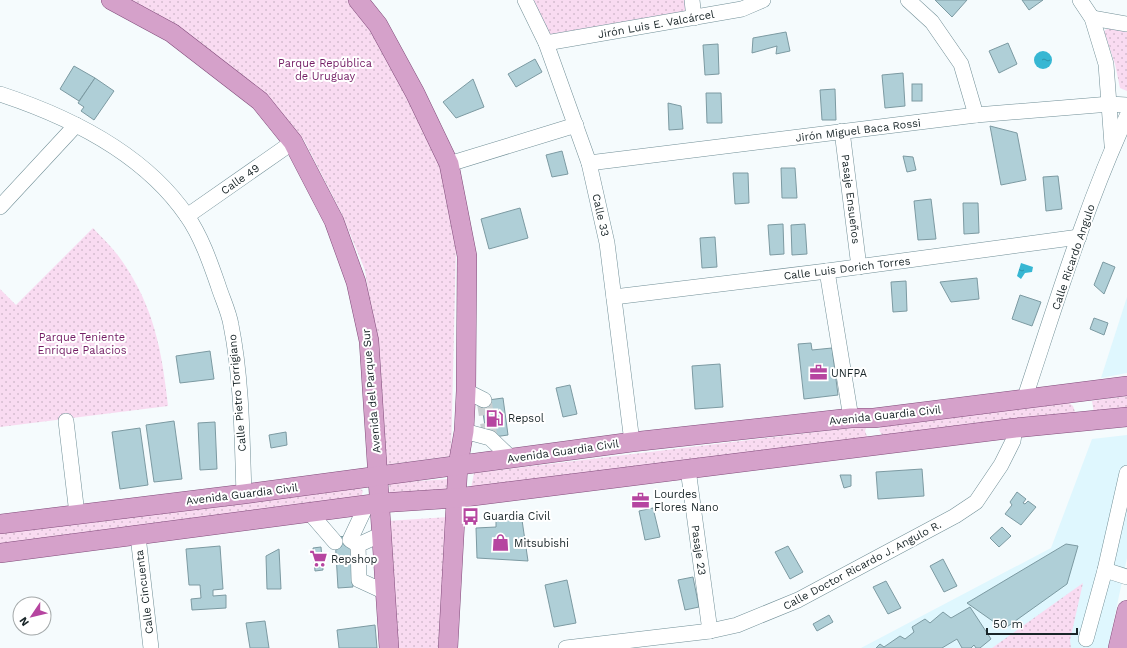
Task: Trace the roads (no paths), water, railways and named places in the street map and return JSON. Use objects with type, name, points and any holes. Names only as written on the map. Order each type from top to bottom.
[{"type":"main road","name":"Avenida del Parque Sur","points":[[111,0],[172,34],[260,101],[293,142],[334,222],[356,282],[369,341],[378,476],[373,505],[382,534],[389,648]]},
{"type":"main road","points":[[358,0],[378,25],[415,93],[449,164],[466,256],[466,391],[464,431],[458,465],[448,648]]},
{"type":"main road","name":"Avenida Guardia Civil","points":[[0,524],[244,494],[632,442],[851,418],[874,418],[1127,386]]},
{"type":"main road","points":[[1062,395],[1076,397],[1084,406],[1083,414],[1072,422]]},
{"type":"main road","points":[[0,553],[373,505],[457,498],[1015,428],[1127,417]]},
{"type":"main road","points":[[874,418],[869,428],[870,434],[872,439],[879,445]]},
{"type":"main road","points":[[1118,648],[1127,610]]},
{"type":"street","name":"Calle 33","points":[[525,0],[546,43],[590,163],[607,243],[632,442]]},
{"type":"street","points":[[692,0],[694,18]]},
{"type":"street","name":"Jirón Luis E. Valcárcel","points":[[546,43],[742,9],[763,0]]},
{"type":"street","points":[[908,0],[932,22],[961,64],[976,115]]},
{"type":"street","points":[[1080,0],[1092,18],[1106,64],[1112,148]]},
{"type":"street","points":[[1092,18],[1127,24]]},
{"type":"street","name":"Calle Pietro Torrigiano","points":[[0,94],[32,104],[76,125],[119,150],[162,186],[187,216],[209,260],[231,324],[240,401],[244,494]]},
{"type":"street","name":"Jirón Miguel Baca Rossi","points":[[590,163],[976,115],[1110,104],[1127,105]]},
{"type":"street","name":"Calle Ricardo Angulo","points":[[1024,400],[1078,237],[1112,148],[1127,116]]},
{"type":"street","points":[[0,207],[76,125]]},
{"type":"street","points":[[449,164],[576,125]]},
{"type":"street","name":"Pasaje Ensueños","points":[[842,132],[859,267]]},
{"type":"street","name":"Calle 49","points":[[187,216],[293,142]]},
{"type":"street","name":"Calle Luis Dorich Torres","points":[[614,297],[859,267],[1078,237]]},
{"type":"street","points":[[827,271],[851,418]]},
{"type":"street","points":[[466,391],[484,400]]},
{"type":"street","points":[[66,421],[77,514]]},
{"type":"street","name":"Calle Doctor Ricardo J. Angulo R.","points":[[566,648],[627,644],[710,631],[737,625],[798,600],[955,516],[976,502],[1001,465],[1013,441],[1015,428]]},
{"type":"street","points":[[464,431],[490,438],[511,458]]},
{"type":"street","name":"Pasaje 23","points":[[688,469],[710,631]]},
{"type":"street","points":[[1086,639],[1105,570],[1127,473]]},
{"type":"street","points":[[373,505],[354,542],[359,580],[386,592]]},
{"type":"street","points":[[310,513],[335,542]]},
{"type":"street","points":[[354,542],[382,534]]},
{"type":"street","name":"Calle Cincuenta","points":[[138,536],[151,648]]},
{"type":"street","points":[[1105,570],[1127,577]]},
{"type":"water","points":[[1043,51],[1049,54],[1052,60],[1049,66],[1043,69],[1037,66],[1034,60],[1037,54]]},
{"type":"water","points":[[1021,263],[1033,267],[1032,272],[1025,273],[1021,279],[1017,276]]},
{"type":"tunnel","points":[[484,400],[490,438]]},
{"type":"place","name":"UNFPA","points":[[818,373]]},
{"type":"place","name":"Repsol","points":[[495,418]]},
{"type":"place","name":"Lourdes Flores Nano","points":[[641,500]]},
{"type":"place","name":"Guardia Civil","points":[[470,516]]},
{"type":"place","name":"Mitsubishi","points":[[501,543]]},
{"type":"place","name":"Repshop","points":[[318,559]]},
{"type":"park label","name":"Parque República de Uruguay","points":[[325,69]]},
{"type":"park label","name":"Parque Teniente Enrique Palacios","points":[[82,343]]}]
